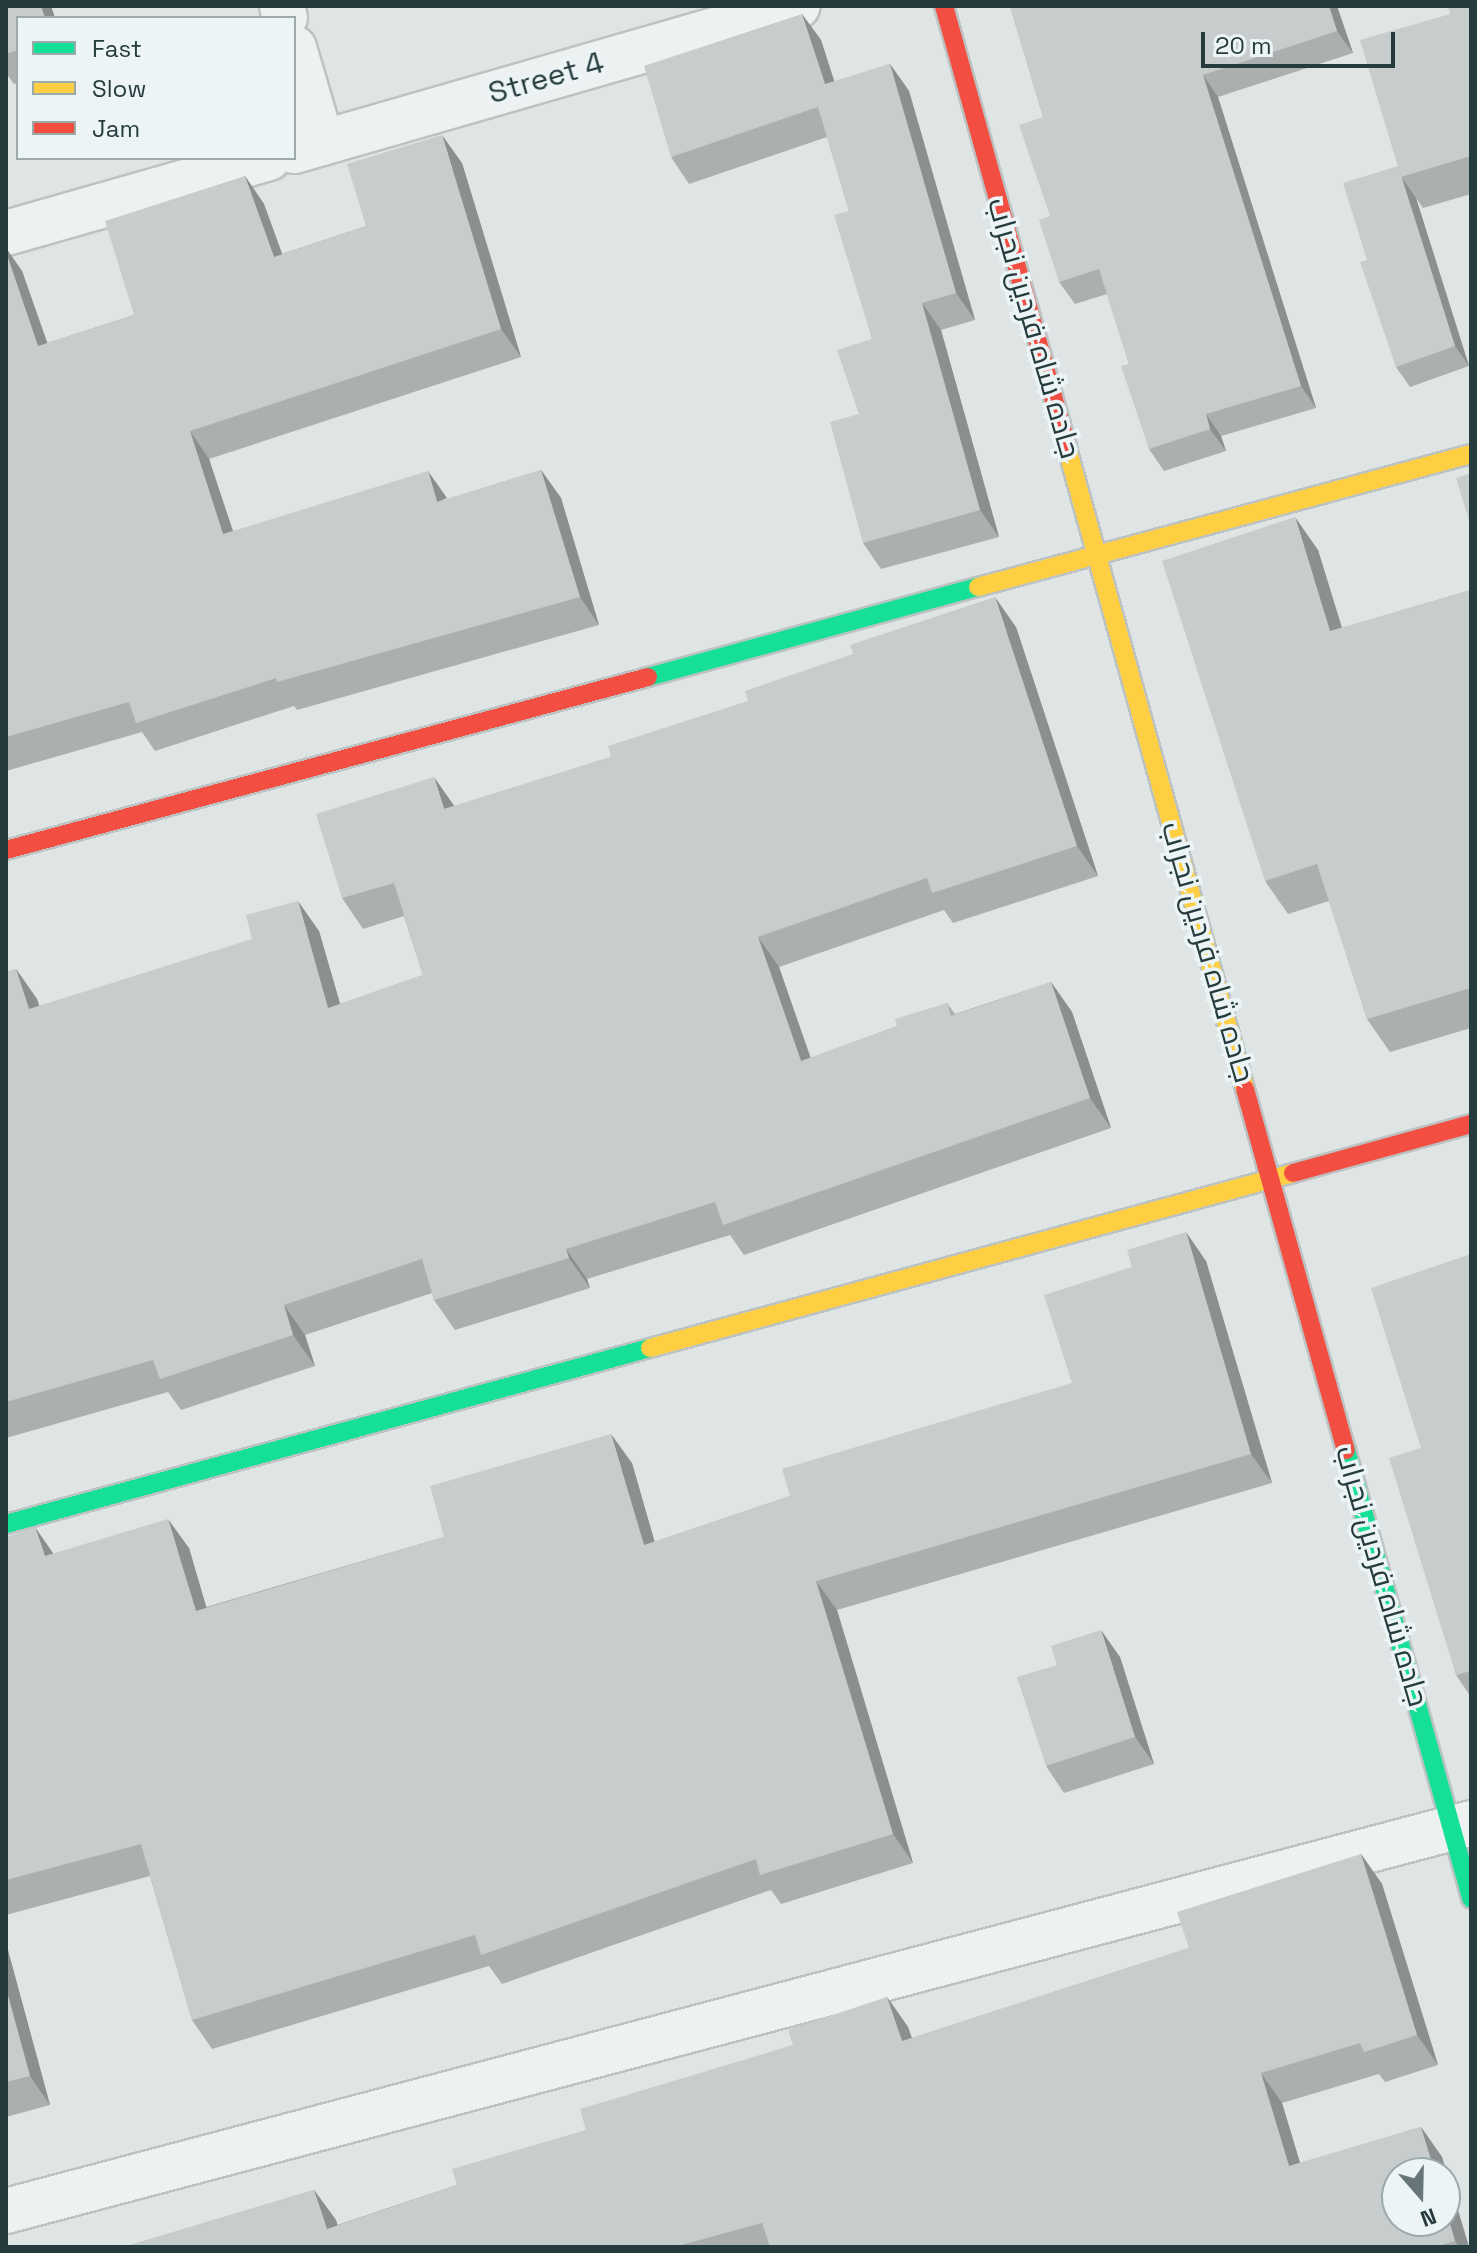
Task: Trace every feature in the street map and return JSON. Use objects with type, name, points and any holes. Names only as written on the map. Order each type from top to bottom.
[{"type":"street","name":"Street 4","points":[[308,147],[798,6]]},
{"type":"street","name":"جاده شاه فردین نجراب","points":[[944,6],[1271,1179],[1461,1826],[1471,1899]]},
{"type":"street","points":[[296,62],[308,147]]},
{"type":"street","points":[[6,233],[262,160]]},
{"type":"street","points":[[6,850],[1471,454]]},
{"type":"street","points":[[6,1524],[1471,1124]]},
{"type":"street","points":[[6,2211],[1461,1826]]},
{"type":"building","points":[[6,6],[41,6],[44,16],[16,16],[16,51],[6,54]]},
{"type":"building","points":[[1010,6],[1329,6],[1337,31],[1203,75],[1301,386],[1206,414],[1210,429],[1149,449],[1121,366],[1129,364],[1099,269],[1059,282],[1039,220],[1050,216],[1019,125],[1043,117]]},
{"type":"building","points":[[1448,6],[1471,6],[1471,156],[1401,177],[1360,40],[1450,14]]},
{"type":"building","points":[[802,14],[825,84],[890,64],[956,293],[922,303],[980,510],[863,543],[830,422],[859,414],[837,350],[872,339],[834,215],[849,211],[818,107],[671,157],[644,66]]},
{"type":"building","points":[[442,135],[501,329],[190,431],[223,534],[428,471],[437,502],[541,470],[580,597],[277,682],[276,678],[136,723],[129,702],[6,737],[6,252],[38,346],[134,315],[105,221],[245,176],[274,257],[366,226],[347,164]]},
{"type":"building","points":[[1398,166],[1455,346],[1396,367],[1360,262],[1367,260],[1343,183]]},
{"type":"building","points":[[1471,473],[1471,527],[1456,478]]},
{"type":"building","points":[[1295,517],[1330,631],[1471,590],[1471,988],[1367,1019],[1317,864],[1265,881],[1162,561]]},
{"type":"building","points":[[995,597],[1077,846],[932,893],[927,878],[758,937],[801,1061],[897,1026],[895,1019],[947,1003],[951,1016],[1051,982],[1090,1098],[723,1225],[715,1202],[566,1249],[569,1258],[434,1300],[422,1259],[284,1305],[293,1335],[160,1379],[153,1360],[6,1402],[6,972],[16,969],[29,1009],[252,939],[246,915],[298,901],[328,1008],[423,975],[394,883],[342,898],[316,814],[434,777],[444,809],[611,757],[608,746],[748,701],[745,691],[853,654],[850,645]]},
{"type":"building","points":[[1186,1232],[1251,1454],[816,1581],[893,1834],[760,1875],[756,1859],[481,1955],[475,1935],[192,2020],[141,1844],[6,1880],[6,1537],[35,1527],[45,1556],[168,1519],[196,1611],[444,1537],[430,1486],[611,1434],[644,1545],[790,1496],[782,1469],[1072,1383],[1044,1295],[1132,1267],[1127,1250]]},
{"type":"building","points":[[1471,1254],[1471,1671],[1456,1675],[1389,1458],[1421,1448],[1371,1288]]},
{"type":"building","points":[[1101,1630],[1135,1737],[1046,1766],[1017,1677],[1057,1665],[1051,1646]]},
{"type":"building","points":[[1361,1854],[1417,2035],[1364,2052],[1360,2043],[1261,2073],[1289,2166],[1421,2127],[1430,2157],[1381,2157],[1381,2237],[1454,2237],[1455,2241],[1436,2247],[770,2247],[762,2223],[674,2247],[124,2247],[314,2190],[327,2229],[457,2185],[452,2169],[586,2130],[580,2109],[793,2045],[788,2030],[887,1997],[902,2041],[1189,1948],[1177,1912]]},
{"type":"building","points":[[6,1988],[30,2076],[6,2082]]},
{"type":"traffic: fast","points":[[648,677],[978,587]]},
{"type":"traffic: fast","points":[[6,1524],[650,1348]]},
{"type":"traffic: fast","points":[[1346,1450],[1471,1899]]},
{"type":"traffic: slow","points":[[1067,448],[1245,1089]]},
{"type":"traffic: slow","points":[[978,587],[1471,454]]},
{"type":"traffic: slow","points":[[650,1348],[1293,1173]]},
{"type":"traffic: jam","points":[[944,6],[1067,448]]},
{"type":"traffic: jam","points":[[6,850],[648,677]]},
{"type":"traffic: jam","points":[[1245,1089],[1346,1450]]},
{"type":"traffic: jam","points":[[1293,1173],[1471,1124]]}]
